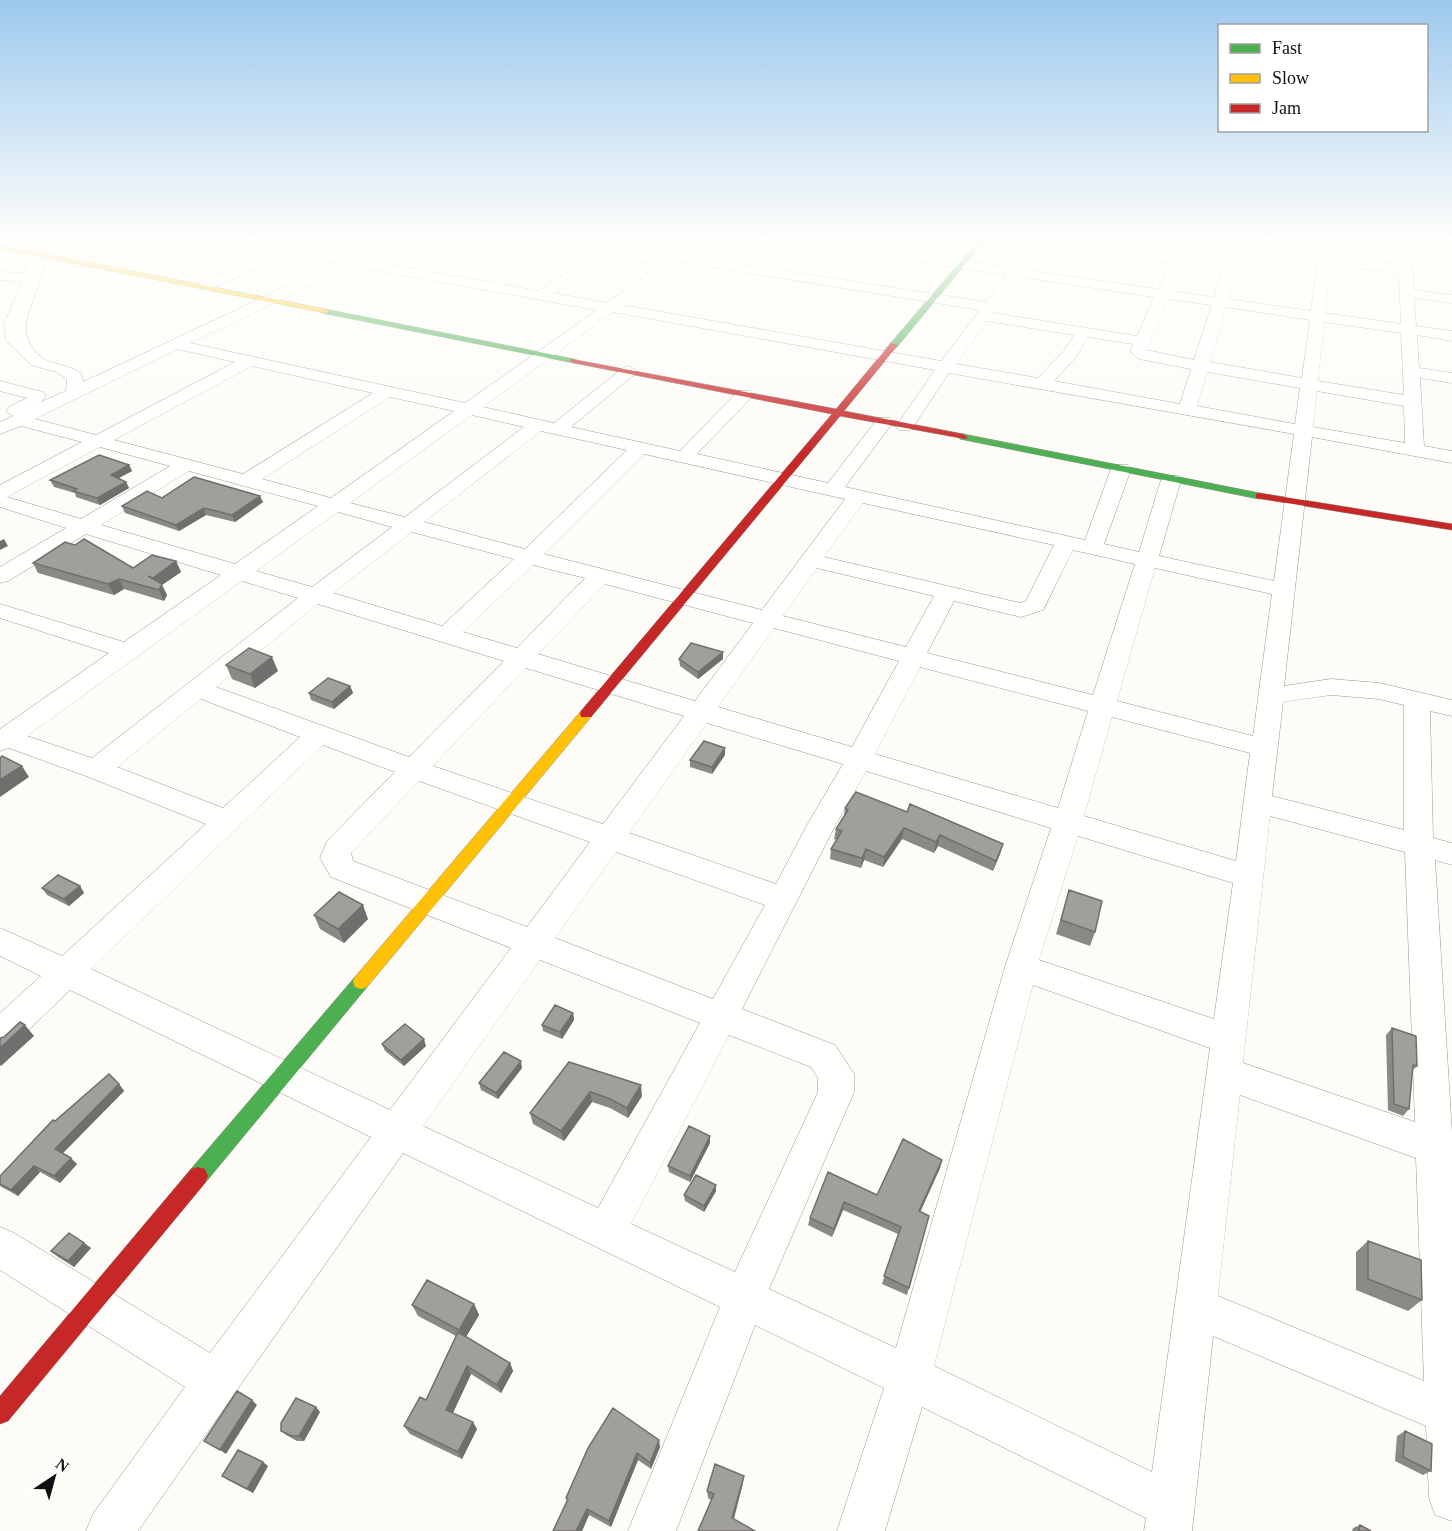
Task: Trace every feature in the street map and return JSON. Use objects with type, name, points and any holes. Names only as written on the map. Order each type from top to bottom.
[{"type":"street","points":[[18,310],[12,324],[14,340],[37,362],[69,372],[75,377],[74,393]]},
{"type":"street","points":[[6,422],[74,393],[244,310]]},
{"type":"street","points":[[319,310],[1294,504],[1377,514],[1452,527]]},
{"type":"street","points":[[3,740],[605,310]]},
{"type":"street","points":[[629,310],[1452,457]]},
{"type":"street","points":[[0,1413],[922,310]]},
{"type":"street","points":[[980,310],[1084,332],[1142,341]]},
{"type":"street","points":[[1156,310],[1138,352],[1145,356],[1412,402]]},
{"type":"street","points":[[1187,410],[1219,310]]},
{"type":"street","points":[[1272,310],[1452,336]]},
{"type":"street","points":[[0,941],[909,1377],[1169,1518],[1318,310]]},
{"type":"street","points":[[1407,310],[1415,450]]},
{"type":"street","points":[[905,426],[986,312]]},
{"type":"street","points":[[1042,384],[1070,354],[1084,332]]},
{"type":"street","points":[[174,344],[1283,590]]},
{"type":"street","points":[[0,493],[251,360]]},
{"type":"street","points":[[96,769],[410,524],[629,371]]},
{"type":"street","points":[[1411,372],[1452,378]]},
{"type":"street","points":[[0,386],[35,394],[38,398],[6,422]]},
{"type":"street","points":[[246,480],[388,390]]},
{"type":"street","points":[[684,457],[744,395]]},
{"type":"street","points":[[6,422],[98,441],[529,557],[771,618],[1264,748]]},
{"type":"street","points":[[110,1531],[700,712],[813,560],[884,422]]},
{"type":"street","points":[[445,636],[640,447]]},
{"type":"street","points":[[0,576],[186,465]]},
{"type":"street","points":[[1092,548],[1121,469]]},
{"type":"street","points":[[861,1531],[909,1377],[1021,968],[1068,824],[1171,480]]},
{"type":"street","points":[[0,501],[1068,824],[1248,876]]},
{"type":"street","points":[[813,560],[1021,610],[1035,605],[1066,542]]},
{"type":"street","points":[[601,575],[338,849],[335,858],[342,868],[823,1056],[836,1074],[836,1092],[744,1299],[652,1531]]},
{"type":"street","points":[[606,1232],[820,826],[859,760],[947,592]]},
{"type":"street","points":[[0,611],[128,651]]},
{"type":"street","points":[[0,634],[25,619]]},
{"type":"street","points":[[1270,696],[1331,687],[1379,692],[1452,708]]},
{"type":"street","points":[[198,689],[416,770],[784,898]]},
{"type":"street","points":[[1417,700],[1436,850],[1452,1498]]},
{"type":"street","points":[[0,1035],[320,734]]},
{"type":"street","points":[[3,740],[96,769],[227,822]]},
{"type":"street","points":[[1257,802],[1436,850]]},
{"type":"street","points":[[1021,968],[1442,1149]]},
{"type":"street","points":[[0,1247],[216,1381]]},
{"type":"street","points":[[1195,1307],[1450,1415]]},
{"type":"building","points":[[99,455],[129,465],[111,475],[126,482],[97,498],[73,491],[77,489],[50,480]]},
{"type":"building","points":[[194,477],[260,496],[232,515],[204,508],[176,525],[122,506],[147,491],[162,498]]},
{"type":"building","points":[[84,539],[133,568],[152,555],[176,561],[153,578],[148,576],[162,584],[159,590],[119,579],[108,584],[33,563],[65,542],[75,545]]},
{"type":"building","points":[[691,643],[723,652],[698,672],[679,659]]},
{"type":"building","points":[[249,648],[272,657],[250,674],[226,665]]},
{"type":"building","points":[[328,678],[350,686],[332,702],[309,693]]},
{"type":"building","points":[[704,741],[725,748],[712,767],[690,760]]},
{"type":"building","points":[[2,756],[22,766],[0,780],[0,758]]},
{"type":"building","points":[[856,792],[907,812],[910,804],[1003,844],[996,861],[940,835],[936,842],[904,828],[884,857],[866,849],[862,858],[831,849],[842,831],[836,829],[848,810],[845,808]]},
{"type":"building","points":[[58,875],[80,886],[64,899],[42,888]]},
{"type":"building","points":[[1069,890],[1102,901],[1095,932],[1061,920]]},
{"type":"building","points":[[339,892],[363,905],[338,929],[314,915]]},
{"type":"building","points":[[555,1005],[573,1013],[560,1032],[542,1025]]},
{"type":"building","points":[[20,1022],[25,1025],[0,1048],[0,1038]]},
{"type":"building","points":[[405,1024],[424,1039],[401,1060],[382,1044]]},
{"type":"building","points":[[1392,1028],[1416,1036],[1417,1066],[1413,1065],[1409,1109],[1394,1104]]},
{"type":"building","points":[[504,1052],[521,1061],[496,1093],[479,1083]]},
{"type":"building","points":[[569,1062],[641,1085],[627,1108],[590,1092],[561,1131],[530,1113]]},
{"type":"building","points":[[109,1074],[119,1084],[55,1149],[71,1158],[54,1176],[34,1166],[11,1190],[0,1184],[0,1176],[53,1120],[55,1121]]},
{"type":"building","points":[[689,1126],[710,1136],[690,1176],[668,1166]]},
{"type":"building","points":[[903,1139],[942,1160],[919,1211],[929,1216],[909,1288],[884,1276],[901,1227],[844,1202],[834,1229],[810,1218],[828,1172],[877,1195]]},
{"type":"building","points":[[696,1175],[716,1185],[704,1206],[684,1195]]},
{"type":"building","points":[[69,1233],[84,1243],[68,1261],[51,1251]]},
{"type":"building","points":[[1368,1241],[1421,1260],[1422,1300],[1368,1279]]},
{"type":"building","points":[[427,1280],[474,1304],[459,1330],[412,1305]]},
{"type":"building","points":[[458,1332],[510,1363],[497,1385],[467,1366],[446,1410],[473,1422],[458,1452],[404,1426],[420,1397],[426,1400]]},
{"type":"building","points":[[237,1391],[252,1400],[220,1450],[204,1441]]},
{"type":"building","points":[[296,1398],[316,1407],[299,1436],[292,1436],[281,1431],[281,1423]]},
{"type":"building","points":[[613,1408],[659,1440],[650,1463],[637,1453],[609,1521],[587,1509],[576,1531],[553,1531],[588,1448]]},
{"type":"building","points":[[1405,1431],[1432,1444],[1431,1471],[1403,1457]]},
{"type":"building","points":[[238,1450],[263,1462],[247,1489],[222,1476]]},
{"type":"building","points":[[715,1464],[744,1476],[732,1518],[755,1531],[698,1531],[714,1494],[707,1491]]},
{"type":"building","points":[[1360,1525],[1371,1531],[1359,1531]]},
{"type":"traffic: fast","points":[[894,345],[923,310]]},
{"type":"traffic: fast","points":[[325,311],[574,361]]},
{"type":"traffic: fast","points":[[963,437],[1259,496]]},
{"type":"traffic: fast","points":[[198,1176],[361,982]]},
{"type":"traffic: slow","points":[[361,982],[586,714]]},
{"type":"traffic: jam","points":[[586,714],[894,345]]},
{"type":"traffic: jam","points":[[574,361],[963,437]]},
{"type":"traffic: jam","points":[[1259,496],[1452,527]]},
{"type":"traffic: jam","points":[[0,1413],[198,1176]]}]
